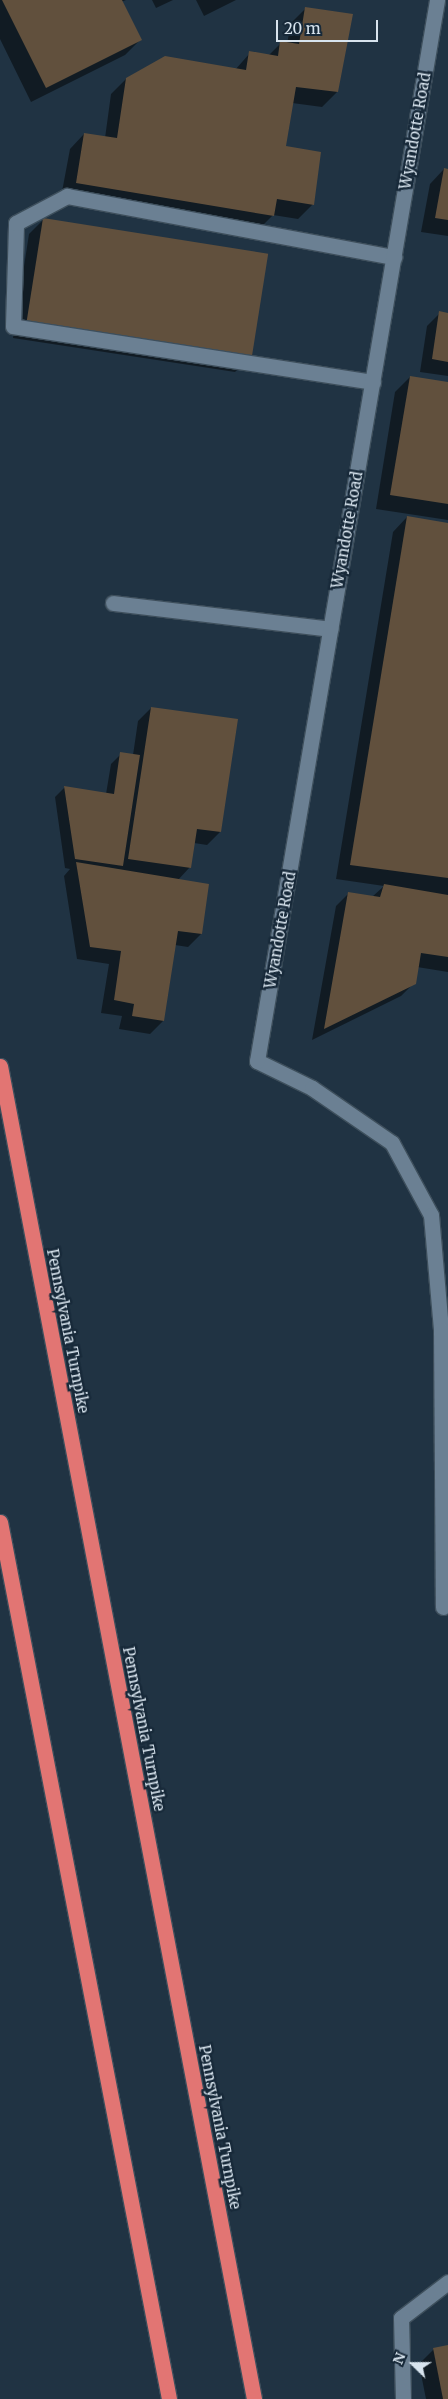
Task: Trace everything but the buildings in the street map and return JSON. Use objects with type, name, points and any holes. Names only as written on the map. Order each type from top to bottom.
[{"type":"highway","name":"Pennsylvania Turnpike","points":[[0,1066],[254,2399]]},
{"type":"highway","points":[[0,1522],[169,2399]]},
{"type":"street","name":"Wyandotte Road","points":[[437,0],[257,1061],[312,1088],[392,1143],[431,1215],[441,1330],[442,1606]]},
{"type":"street","points":[[373,382],[13,326],[16,224],[67,196],[394,257]]},
{"type":"street","points":[[113,603],[330,629]]},
{"type":"street","points":[[403,2399],[400,2318],[448,2282]]}]
